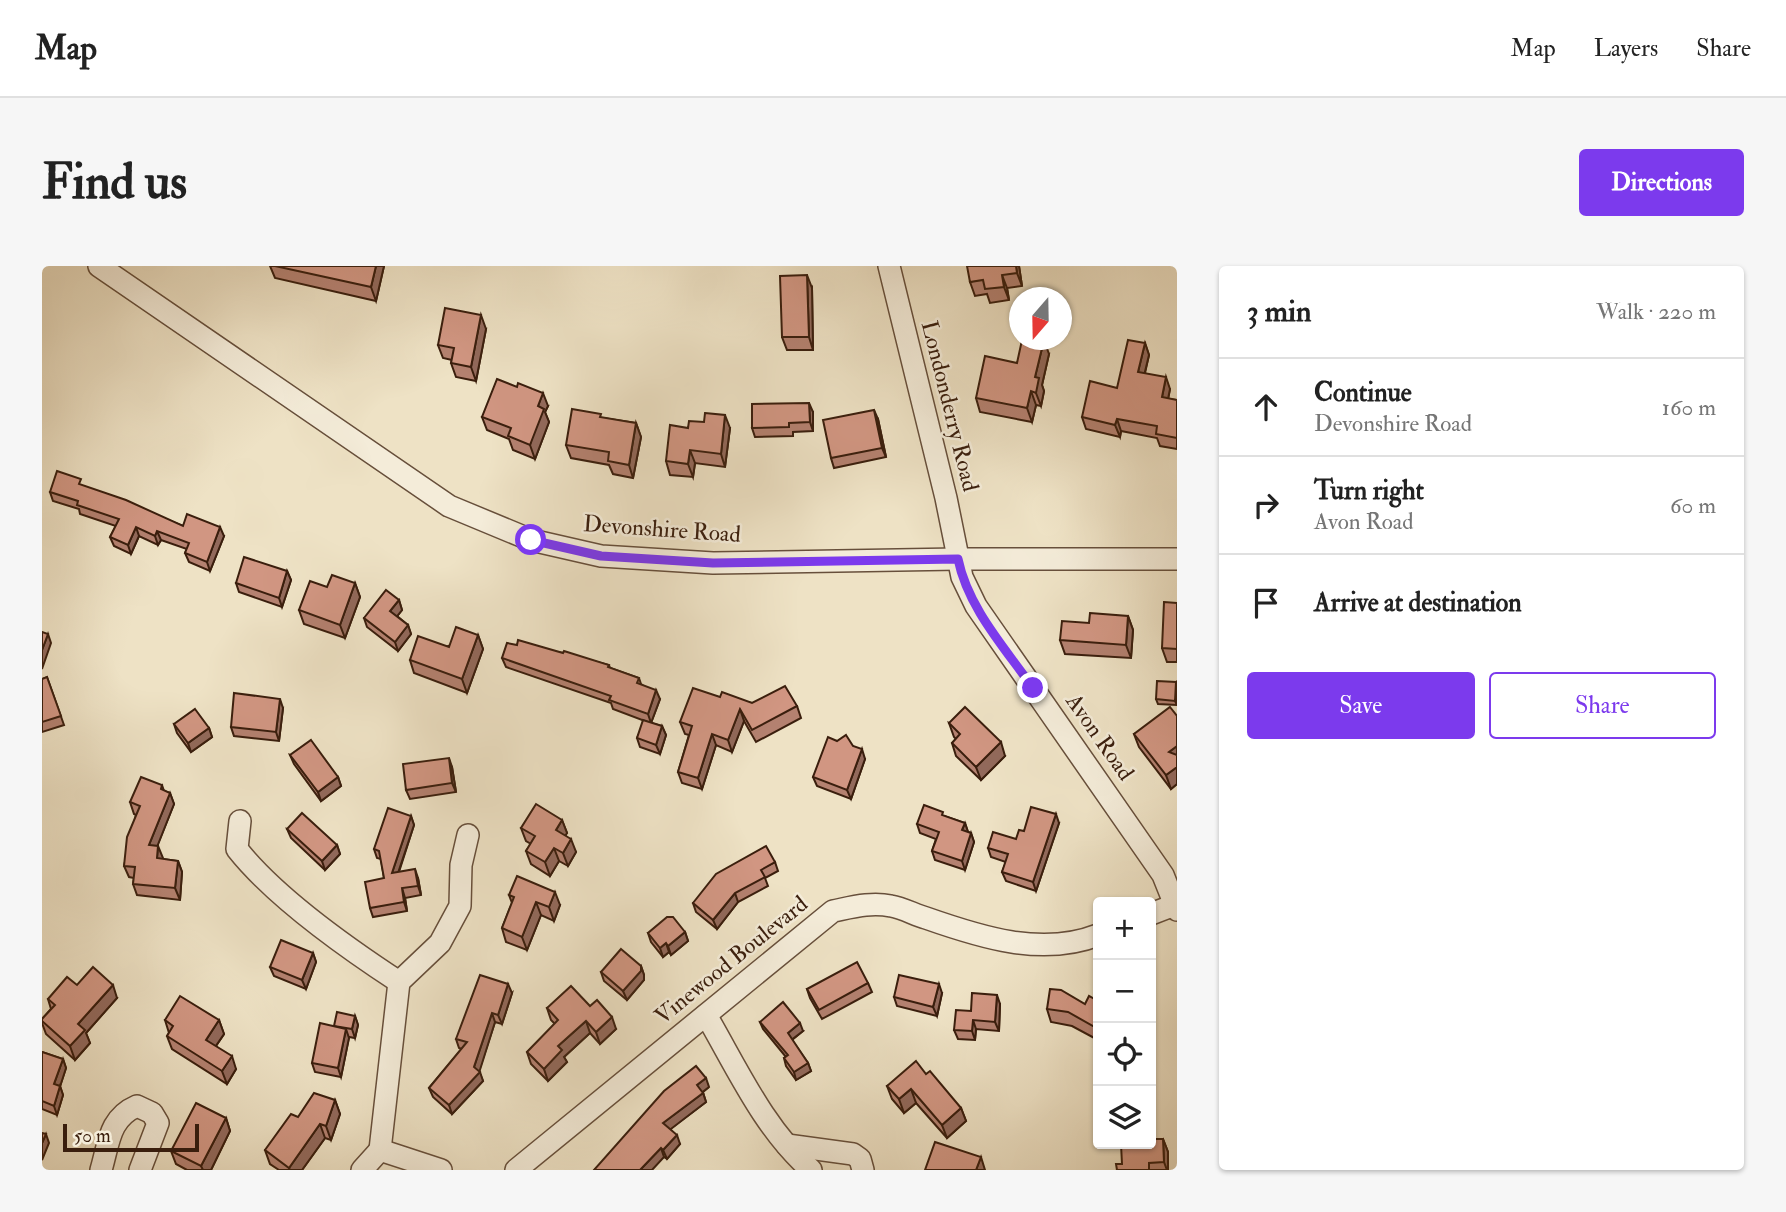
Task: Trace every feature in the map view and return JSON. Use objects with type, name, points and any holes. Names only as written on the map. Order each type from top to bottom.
[{"type":"street","name":"Devonshire Road","points":[[99,266],[449,506],[531,540],[601,556],[713,563],[1177,559]]},
{"type":"street","name":"Londonderry Road","points":[[889,266],[958,559]]},
{"type":"street","name":"Avon Road","points":[[958,559],[962,577],[976,606],[1163,875],[1176,906]]},
{"type":"street","points":[[240,821],[237,849],[254,871],[310,917],[399,982]]},
{"type":"street","points":[[362,1170],[380,1150],[399,982],[440,943],[460,906],[461,865],[468,835]]},
{"type":"street","name":"Vinewood Boulevard","points":[[516,1170],[833,911],[866,904],[893,906],[1014,944],[1063,943],[1093,936]]},
{"type":"street","points":[[1156,912],[1176,906]]},
{"type":"street","points":[[706,1014],[763,1112],[787,1145],[811,1170]]},
{"type":"street","points":[[101,1170],[114,1125],[123,1112],[137,1106],[152,1113],[158,1123],[140,1170]]},
{"type":"street","points":[[787,1145],[853,1154],[860,1159],[863,1170]]},
{"type":"street","points":[[380,1150],[441,1170]]},
{"type":"building","points":[[275,266],[376,266],[371,287]]},
{"type":"building","points":[[967,266],[1016,266],[1017,273],[1002,275],[1004,287],[985,289],[983,280],[970,282]]},
{"type":"building","points":[[807,275],[809,337],[782,337],[780,276]]},
{"type":"building","points":[[445,308],[481,315],[471,367],[451,363],[454,348],[438,345]]},
{"type":"building","points":[[1128,340],[1145,343],[1138,372],[1166,377],[1162,397],[1177,400],[1177,438],[1156,434],[1157,426],[1117,419],[1115,425],[1082,417],[1090,381],[1117,388]]},
{"type":"building","points":[[1020,350],[1042,350],[1035,377],[1039,378],[1036,393],[1031,391],[1027,408],[976,398],[985,356],[1017,363]]},
{"type":"building","points":[[497,379],[517,387],[518,383],[543,393],[538,406],[544,409],[530,445],[508,436],[511,428],[482,417]]},
{"type":"building","points":[[809,403],[810,422],[789,423],[789,427],[752,428],[752,404]]},
{"type":"building","points":[[572,409],[636,423],[629,465],[608,461],[609,452],[566,445]]},
{"type":"building","points":[[874,410],[882,448],[831,458],[823,420]]},
{"type":"building","points":[[705,413],[725,415],[721,454],[690,450],[688,464],[666,461],[670,425],[688,428],[689,421],[704,422]]},
{"type":"building","points":[[57,471],[81,479],[79,484],[126,500],[183,526],[187,514],[220,527],[207,562],[185,553],[189,543],[157,531],[155,536],[136,527],[128,545],[110,537],[119,519],[77,505],[78,501],[50,492]]},
{"type":"building","points":[[244,557],[287,571],[279,598],[236,583]]},
{"type":"building","points":[[332,575],[355,583],[340,625],[299,610],[310,581],[327,587]]},
{"type":"building","points":[[386,590],[399,600],[390,611],[408,625],[395,642],[364,618]]},
{"type":"building","points":[[1164,602],[1177,603],[1177,649],[1162,648]]},
{"type":"building","points":[[1090,613],[1128,616],[1126,645],[1060,640],[1062,621],[1089,623]]},
{"type":"building","points":[[456,627],[478,635],[462,679],[410,660],[418,636],[449,647]]},
{"type":"building","points":[[42,632],[48,634],[42,650]]},
{"type":"building","points":[[518,640],[609,665],[608,667],[639,678],[637,683],[656,690],[648,714],[609,700],[611,696],[502,658],[507,643],[517,645]]},
{"type":"building","points":[[47,677],[61,716],[42,722],[42,679]]},
{"type":"building","points":[[1157,681],[1176,682],[1175,701],[1156,699]]},
{"type":"building","points":[[785,686],[797,706],[752,730],[740,709],[728,740],[712,734],[698,778],[678,772],[692,726],[680,722],[693,688],[720,697],[722,692],[752,703]]},
{"type":"building","points":[[234,693],[280,699],[276,732],[231,727]]},
{"type":"building","points":[[965,707],[1001,742],[976,767],[952,743],[960,734],[949,723]]},
{"type":"building","points":[[1170,707],[1177,716],[1177,746],[1169,752],[1177,755],[1177,767],[1166,775],[1134,734]]},
{"type":"building","points":[[195,709],[209,728],[188,743],[174,724]]},
{"type":"building","points":[[643,720],[662,726],[656,745],[637,738]]},
{"type":"building","points":[[846,735],[853,746],[862,749],[847,790],[813,777],[828,737],[837,741]]},
{"type":"building","points":[[311,740],[338,777],[318,792],[290,755]]},
{"type":"building","points":[[449,758],[452,783],[406,790],[403,764]]},
{"type":"building","points":[[141,777],[162,785],[161,789],[170,793],[149,845],[158,846],[157,858],[178,861],[175,888],[133,884],[135,867],[124,866],[127,837],[140,806],[130,802]]},
{"type":"building","points":[[536,804],[562,820],[556,830],[571,839],[563,853],[554,848],[545,862],[526,851],[535,836],[521,828]]},
{"type":"building","points":[[924,805],[965,823],[962,830],[971,833],[962,861],[932,851],[939,832],[917,824]]},
{"type":"building","points":[[1031,807],[1056,814],[1033,882],[1002,872],[1008,854],[988,848],[993,832],[1016,839],[1019,830],[1024,831]]},
{"type":"building","points":[[388,808],[411,816],[392,873],[415,869],[418,886],[402,888],[404,902],[370,908],[365,882],[384,878],[379,851],[374,849]]},
{"type":"building","points":[[302,813],[337,845],[322,861],[287,829]]},
{"type":"building","points":[[766,846],[775,862],[761,870],[765,877],[735,893],[713,920],[693,903],[716,874]]},
{"type":"building","points":[[517,876],[555,892],[549,907],[536,902],[522,937],[502,928],[514,897],[509,895]]},
{"type":"building","points":[[667,917],[673,917],[685,932],[668,946],[666,943],[660,948],[648,933]]},
{"type":"building","points":[[281,940],[313,953],[302,980],[270,967]]},
{"type":"building","points":[[621,949],[641,966],[641,971],[623,991],[601,972]]},
{"type":"building","points":[[857,962],[868,983],[819,1010],[807,989]]},
{"type":"building","points":[[93,967],[113,985],[78,1024],[85,1030],[70,1046],[42,1019],[55,1005],[48,999],[67,977],[77,985]]},
{"type":"building","points":[[480,975],[508,984],[498,1015],[492,1013],[474,1067],[480,1072],[449,1105],[429,1088],[467,1042],[456,1039]]},
{"type":"building","points":[[899,975],[939,984],[933,1007],[894,997]]},
{"type":"building","points":[[571,986],[590,1006],[597,1000],[612,1017],[596,1032],[586,1021],[558,1046],[562,1050],[544,1069],[527,1052],[558,1020],[547,1008]]},
{"type":"building","points":[[1050,989],[1061,990],[1085,1004],[1089,996],[1093,998],[1093,1026],[1068,1012],[1047,1009]]},
{"type":"building","points":[[972,993],[997,995],[995,1022],[973,1020],[972,1031],[954,1030],[956,1010],[971,1011]]},
{"type":"building","points":[[180,996],[219,1020],[206,1040],[232,1056],[222,1071],[167,1036],[173,1026],[165,1020]]},
{"type":"building","points":[[783,1002],[800,1023],[788,1033],[808,1063],[794,1072],[784,1058],[788,1055],[760,1022]]},
{"type":"building","points":[[337,1012],[355,1016],[352,1029],[334,1026]]},
{"type":"building","points":[[320,1023],[346,1029],[338,1068],[312,1063]]},
{"type":"building","points":[[42,1052],[63,1059],[54,1084],[60,1086],[54,1106],[42,1101]]},
{"type":"building","points":[[916,1061],[926,1074],[930,1071],[961,1108],[942,1125],[911,1089],[899,1099],[887,1086]]},
{"type":"building","points":[[696,1066],[706,1078],[697,1085],[703,1093],[663,1123],[677,1135],[663,1150],[661,1148],[640,1170],[594,1170],[664,1091]]},
{"type":"building","points":[[314,1093],[335,1100],[326,1126],[320,1124],[289,1168],[265,1150],[291,1114],[298,1117]]},
{"type":"building","points":[[196,1103],[226,1118],[201,1166],[171,1151]]},
{"type":"building","points":[[1156,1139],[1163,1139],[1164,1162],[1149,1163],[1149,1170],[1117,1170],[1116,1164],[1122,1164],[1121,1149],[1156,1149]]},
{"type":"building","points":[[935,1142],[981,1157],[976,1170],[925,1170]]},
{"type":"route","points":[[531,540],[601,556],[713,563],[958,559],[962,577],[976,606],[1033,688]]}]
